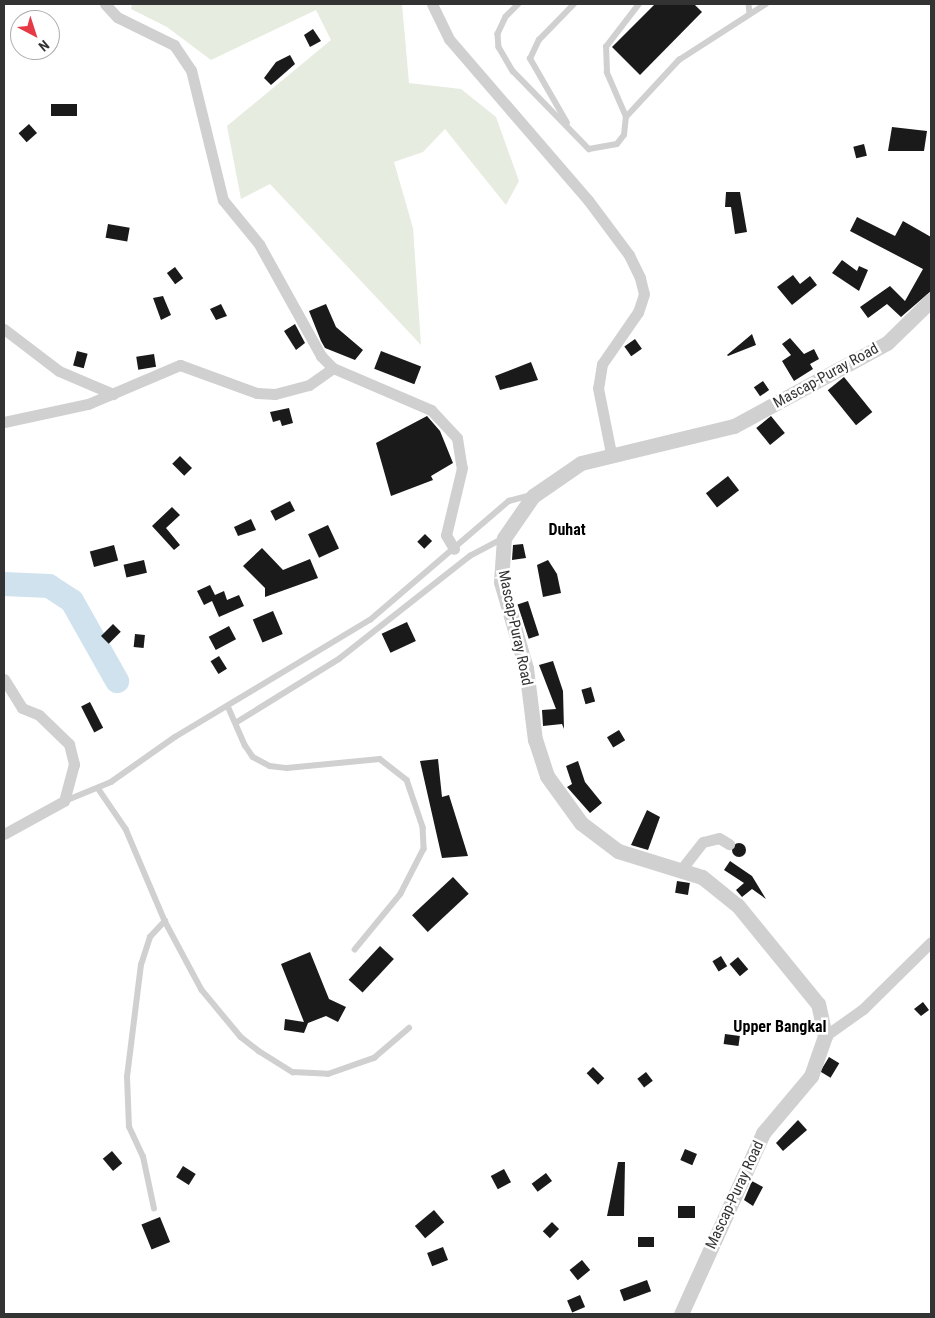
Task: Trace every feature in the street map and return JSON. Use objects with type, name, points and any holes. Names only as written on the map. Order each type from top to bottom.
[{"type":"street","points":[[105,4],[117,17],[174,45],[191,70],[223,200],[259,244],[313,345],[333,368],[431,410],[458,438],[462,468],[446,535],[454,549]]},
{"type":"street","points":[[432,4],[449,39],[599,214],[640,278],[644,294],[638,312],[602,364],[598,388],[611,453]]},
{"type":"street","name":"Mascap-Puray Road","points":[[681,1314],[763,1133],[811,1076],[825,1036],[818,1004],[744,913],[702,877],[618,851],[581,823],[547,776],[534,740],[526,668],[501,582],[504,538],[533,496],[581,463],[611,453],[716,430],[761,413],[887,343],[931,300]]},
{"type":"street","points":[[4,329],[59,371],[113,394]]},
{"type":"street","points":[[4,422],[113,394],[180,365],[257,393],[275,394],[309,385],[333,368]]},
{"type":"street","points":[[4,679],[22,708],[39,715],[68,744],[74,764],[64,802],[4,834]]},
{"type":"street","points":[[680,871],[703,842],[719,838],[730,844]]},
{"type":"street","points":[[825,1036],[863,1009],[931,942]]},
{"type":"lane","points":[[519,4],[502,26],[499,47],[513,71],[589,149],[617,144],[626,117],[679,60],[766,4]]},
{"type":"lane","points":[[574,4],[539,40],[530,59],[550,99],[580,141]]},
{"type":"lane","points":[[626,117],[607,73],[606,47],[639,4]]},
{"type":"lane","points":[[749,4],[750,13]]},
{"type":"lane","points":[[64,802],[98,788],[370,620],[509,501],[526,493],[533,496]]},
{"type":"lane","points":[[237,722],[339,659],[470,556],[504,538]]},
{"type":"lane","points":[[228,706],[249,751],[270,766],[287,768],[380,759],[407,780],[423,826],[424,849],[401,894],[355,950]]},
{"type":"lane","points":[[98,788],[126,829],[164,921],[202,990],[231,1025],[259,1051],[292,1072],[328,1074],[346,1070],[387,1050],[409,1028]]},
{"type":"lane","points":[[154,1209],[142,1157],[128,1127],[127,1077],[141,965],[150,936],[164,921]]},
{"type":"shaded area","points":[[132,4],[402,4],[409,83],[461,89],[496,117],[519,181],[506,205],[445,129],[423,152],[394,162],[413,228],[421,345],[270,184],[241,199],[227,126],[331,40],[316,10],[211,60],[167,27],[131,9]]},
{"type":"building","points":[[655,4],[694,4],[702,12],[640,75],[612,47]]},
{"type":"building","points":[[313,29],[321,41],[310,47],[304,35]]},
{"type":"building","points":[[290,55],[295,64],[271,85],[264,78],[276,62]]},
{"type":"building","points":[[51,104],[77,104],[77,116],[51,116]]},
{"type":"building","points":[[29,124],[37,133],[27,142],[19,133]]},
{"type":"building","points":[[892,127],[927,131],[924,151],[888,151]]},
{"type":"building","points":[[864,144],[867,156],[856,158],[853,147]]},
{"type":"building","points":[[726,192],[740,192],[747,232],[735,234],[731,207],[725,207]]},
{"type":"building","points":[[857,217],[895,236],[903,221],[931,237],[931,291],[901,317],[887,304],[868,318],[860,307],[890,286],[905,301],[923,269],[850,231]]},
{"type":"building","points":[[108,224],[130,228],[127,242],[106,238]]},
{"type":"building","points":[[842,260],[857,271],[859,266],[868,270],[859,291],[832,273]]},
{"type":"building","points":[[175,267],[183,278],[175,284],[167,273]]},
{"type":"building","points":[[793,275],[800,284],[810,276],[817,285],[792,305],[777,287]]},
{"type":"building","points":[[163,296],[171,315],[161,320],[153,298]]},
{"type":"building","points":[[221,304],[227,316],[216,320],[210,309]]},
{"type":"building","points":[[326,304],[336,327],[363,350],[355,360],[325,348],[321,341],[309,311]]},
{"type":"building","points":[[295,324],[305,343],[296,350],[284,331]]},
{"type":"building","points":[[752,334],[756,345],[727,355]]},
{"type":"building","points":[[790,338],[804,354],[814,349],[819,359],[810,364],[813,369],[794,381],[782,361],[791,355],[782,344]]},
{"type":"building","points":[[635,339],[642,349],[631,356],[624,346]]},
{"type":"building","points":[[77,351],[88,354],[84,368],[73,365]]},
{"type":"building","points":[[381,351],[421,366],[414,384],[374,369]]},
{"type":"building","points":[[154,354],[156,367],[138,370],[136,357]]},
{"type":"building","points":[[531,362],[538,380],[500,390],[495,376]]},
{"type":"building","points":[[844,377],[872,412],[856,425],[828,390]]},
{"type":"building","points":[[763,381],[769,390],[760,396],[754,387]]},
{"type":"building","points":[[289,408],[293,423],[282,426],[280,420],[273,422],[270,412]]},
{"type":"building","points":[[427,416],[440,431],[453,463],[431,476],[433,480],[391,496],[376,443]]},
{"type":"building","points":[[771,416],[785,433],[770,445],[756,428]]},
{"type":"building","points":[[180,456],[192,468],[184,476],[172,464]]},
{"type":"building","points":[[728,476],[739,490],[717,507],[706,493]]},
{"type":"building","points":[[290,501],[295,511],[275,521],[270,511]]},
{"type":"building","points":[[172,507],[180,515],[166,528],[180,545],[174,550],[152,526]]},
{"type":"building","points":[[251,519],[256,530],[238,536],[234,527]]},
{"type":"building","points":[[328,525],[339,549],[319,558],[308,534]]},
{"type":"building","points":[[425,534],[432,541],[424,549],[417,542]]},
{"type":"building","points":[[523,544],[526,558],[512,560],[513,545]]},
{"type":"building","points":[[114,545],[118,560],[94,567],[90,551]]},
{"type":"building","points":[[262,548],[283,570],[310,559],[318,578],[265,597],[265,588],[243,566]]},
{"type":"building","points":[[144,560],[147,573],[126,577],[124,565]]},
{"type":"building","points":[[548,560],[557,574],[561,593],[543,597],[537,565]]},
{"type":"building","points":[[210,585],[215,595],[224,591],[227,600],[239,595],[244,606],[219,617],[212,601],[204,605],[197,591]]},
{"type":"building","points":[[528,601],[539,635],[529,639],[518,604]]},
{"type":"building","points":[[273,611],[283,634],[263,643],[253,620]]},
{"type":"building","points":[[407,622],[416,641],[390,653],[382,634]]},
{"type":"building","points":[[113,624],[121,632],[109,644],[101,636]]},
{"type":"building","points":[[229,626],[236,639],[216,650],[209,637]]},
{"type":"building","points":[[135,634],[145,635],[144,648],[134,647]]},
{"type":"building","points":[[219,656],[227,669],[218,674],[211,661]]},
{"type":"building","points":[[553,661],[563,691],[564,729],[562,724],[543,726],[542,710],[556,709],[539,665]]},
{"type":"building","points":[[591,687],[595,701],[586,704],[581,690]]},
{"type":"building","points":[[90,702],[103,728],[94,732],[81,707]]},
{"type":"building","points":[[619,730],[625,740],[613,747],[607,737]]},
{"type":"building","points":[[438,759],[442,797],[449,795],[468,856],[442,858],[420,761]]},
{"type":"building","points":[[578,761],[585,782],[602,803],[590,813],[567,787],[572,784],[566,766]]},
{"type":"building","points":[[647,810],[660,817],[648,850],[631,845]]},
{"type":"building","points":[[739,843],[744,845],[746,850],[744,855],[739,857],[734,855],[732,850],[734,845]]},
{"type":"building","points":[[730,861],[752,876],[766,899],[752,889],[742,897],[736,890],[744,883],[724,870]]},
{"type":"building","points":[[453,877],[469,894],[428,932],[412,915]]},
{"type":"building","points":[[677,881],[690,883],[688,895],[675,893]]},
{"type":"building","points":[[380,946],[394,959],[363,993],[349,980]]},
{"type":"building","points":[[310,952],[329,999],[346,1007],[338,1022],[326,1016],[308,1023],[304,1033],[284,1030],[285,1019],[304,1022],[281,964]]},
{"type":"building","points":[[721,956],[727,966],[719,971],[712,961]]},
{"type":"building","points":[[738,957],[748,969],[740,976],[730,964]]},
{"type":"building","points":[[923,1002],[929,1010],[921,1016],[914,1009]]},
{"type":"building","points":[[725,1034],[740,1036],[738,1046],[724,1044]]},
{"type":"building","points":[[829,1057],[839,1063],[831,1078],[820,1072]]},
{"type":"building","points":[[593,1067],[604,1078],[598,1085],[587,1073]]},
{"type":"building","points":[[646,1072],[653,1081],[644,1087],[637,1079]]},
{"type":"building","points":[[798,1120],[807,1130],[783,1151],[776,1143]]},
{"type":"building","points":[[685,1149],[697,1154],[692,1165],[680,1160]]},
{"type":"building","points":[[112,1151],[122,1163],[113,1171],[103,1159]]},
{"type":"building","points":[[618,1162],[625,1162],[624,1216],[607,1216]]},
{"type":"building","points":[[183,1166],[196,1174],[189,1185],[176,1177]]},
{"type":"building","points":[[504,1169],[511,1182],[498,1189],[491,1176]]},
{"type":"building","points":[[546,1173],[552,1181],[538,1192],[532,1184]]},
{"type":"building","points":[[752,1181],[763,1187],[753,1206],[744,1200]]},
{"type":"building","points":[[678,1206],[695,1206],[695,1218],[678,1218]]},
{"type":"building","points":[[434,1210],[444,1222],[425,1238],[415,1226]]},
{"type":"building","points":[[160,1217],[170,1242],[152,1250],[141,1224]]},
{"type":"building","points":[[552,1222],[559,1229],[550,1238],[543,1231]]},
{"type":"building","points":[[638,1237],[654,1237],[654,1247],[638,1247]]},
{"type":"building","points":[[443,1247],[448,1260],[432,1266],[427,1253]]},
{"type":"building","points":[[582,1260],[590,1270],[578,1280],[570,1270]]},
{"type":"building","points":[[647,1280],[651,1291],[624,1301],[620,1290]]},
{"type":"building","points":[[580,1295],[585,1307],[572,1312],[567,1300]]},
{"type":"waterway","points":[[4,584],[49,586],[72,601],[117,681]]},
{"type":"district","name":"Duhat","points":[[567,530]]},
{"type":"district","name":"Upper Bangkal","points":[[780,1027]]}]
